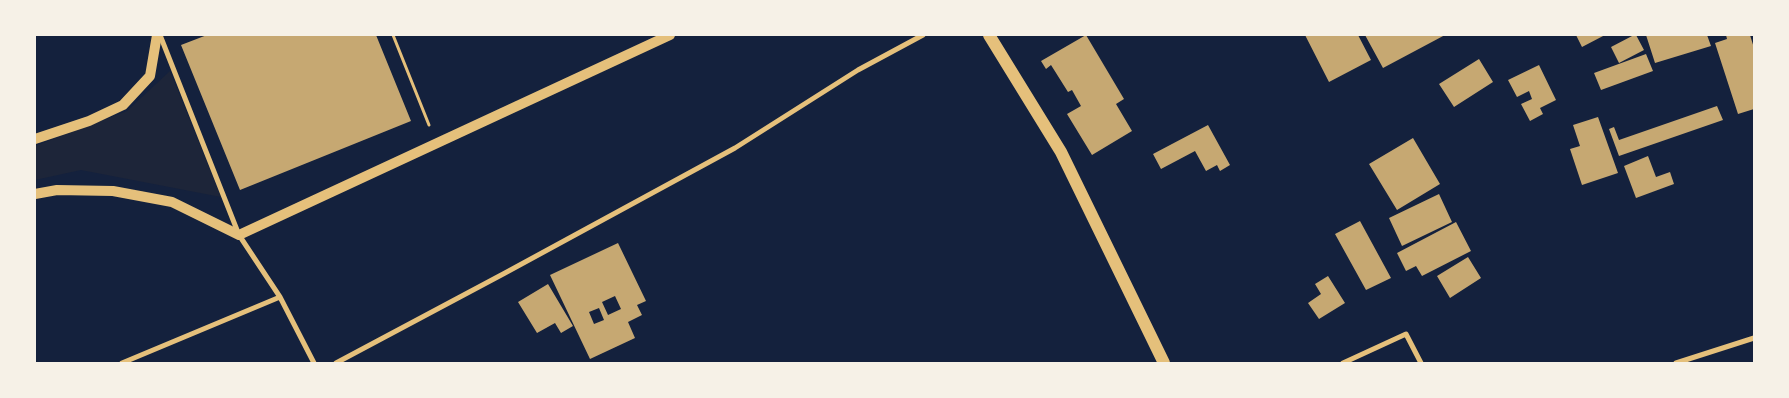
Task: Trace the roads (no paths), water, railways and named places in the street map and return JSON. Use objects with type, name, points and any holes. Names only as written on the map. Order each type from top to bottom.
[{"type":"main road","points":[[35,139],[88,122],[123,105],[150,76],[159,35]]},
{"type":"main road","points":[[35,194],[57,190],[113,191],[172,202],[239,235],[670,35]]},
{"type":"main road","points":[[989,35],[1061,152],[1164,363]]},
{"type":"street","points":[[159,35],[239,235],[280,297],[314,363]]},
{"type":"street","points":[[336,363],[735,148],[858,70],[923,35]]},
{"type":"street","points":[[122,363],[280,297]]},
{"type":"street","points":[[1343,363],[1406,334],[1421,363]]},
{"type":"street","points":[[1676,363],[1754,338]]}]
